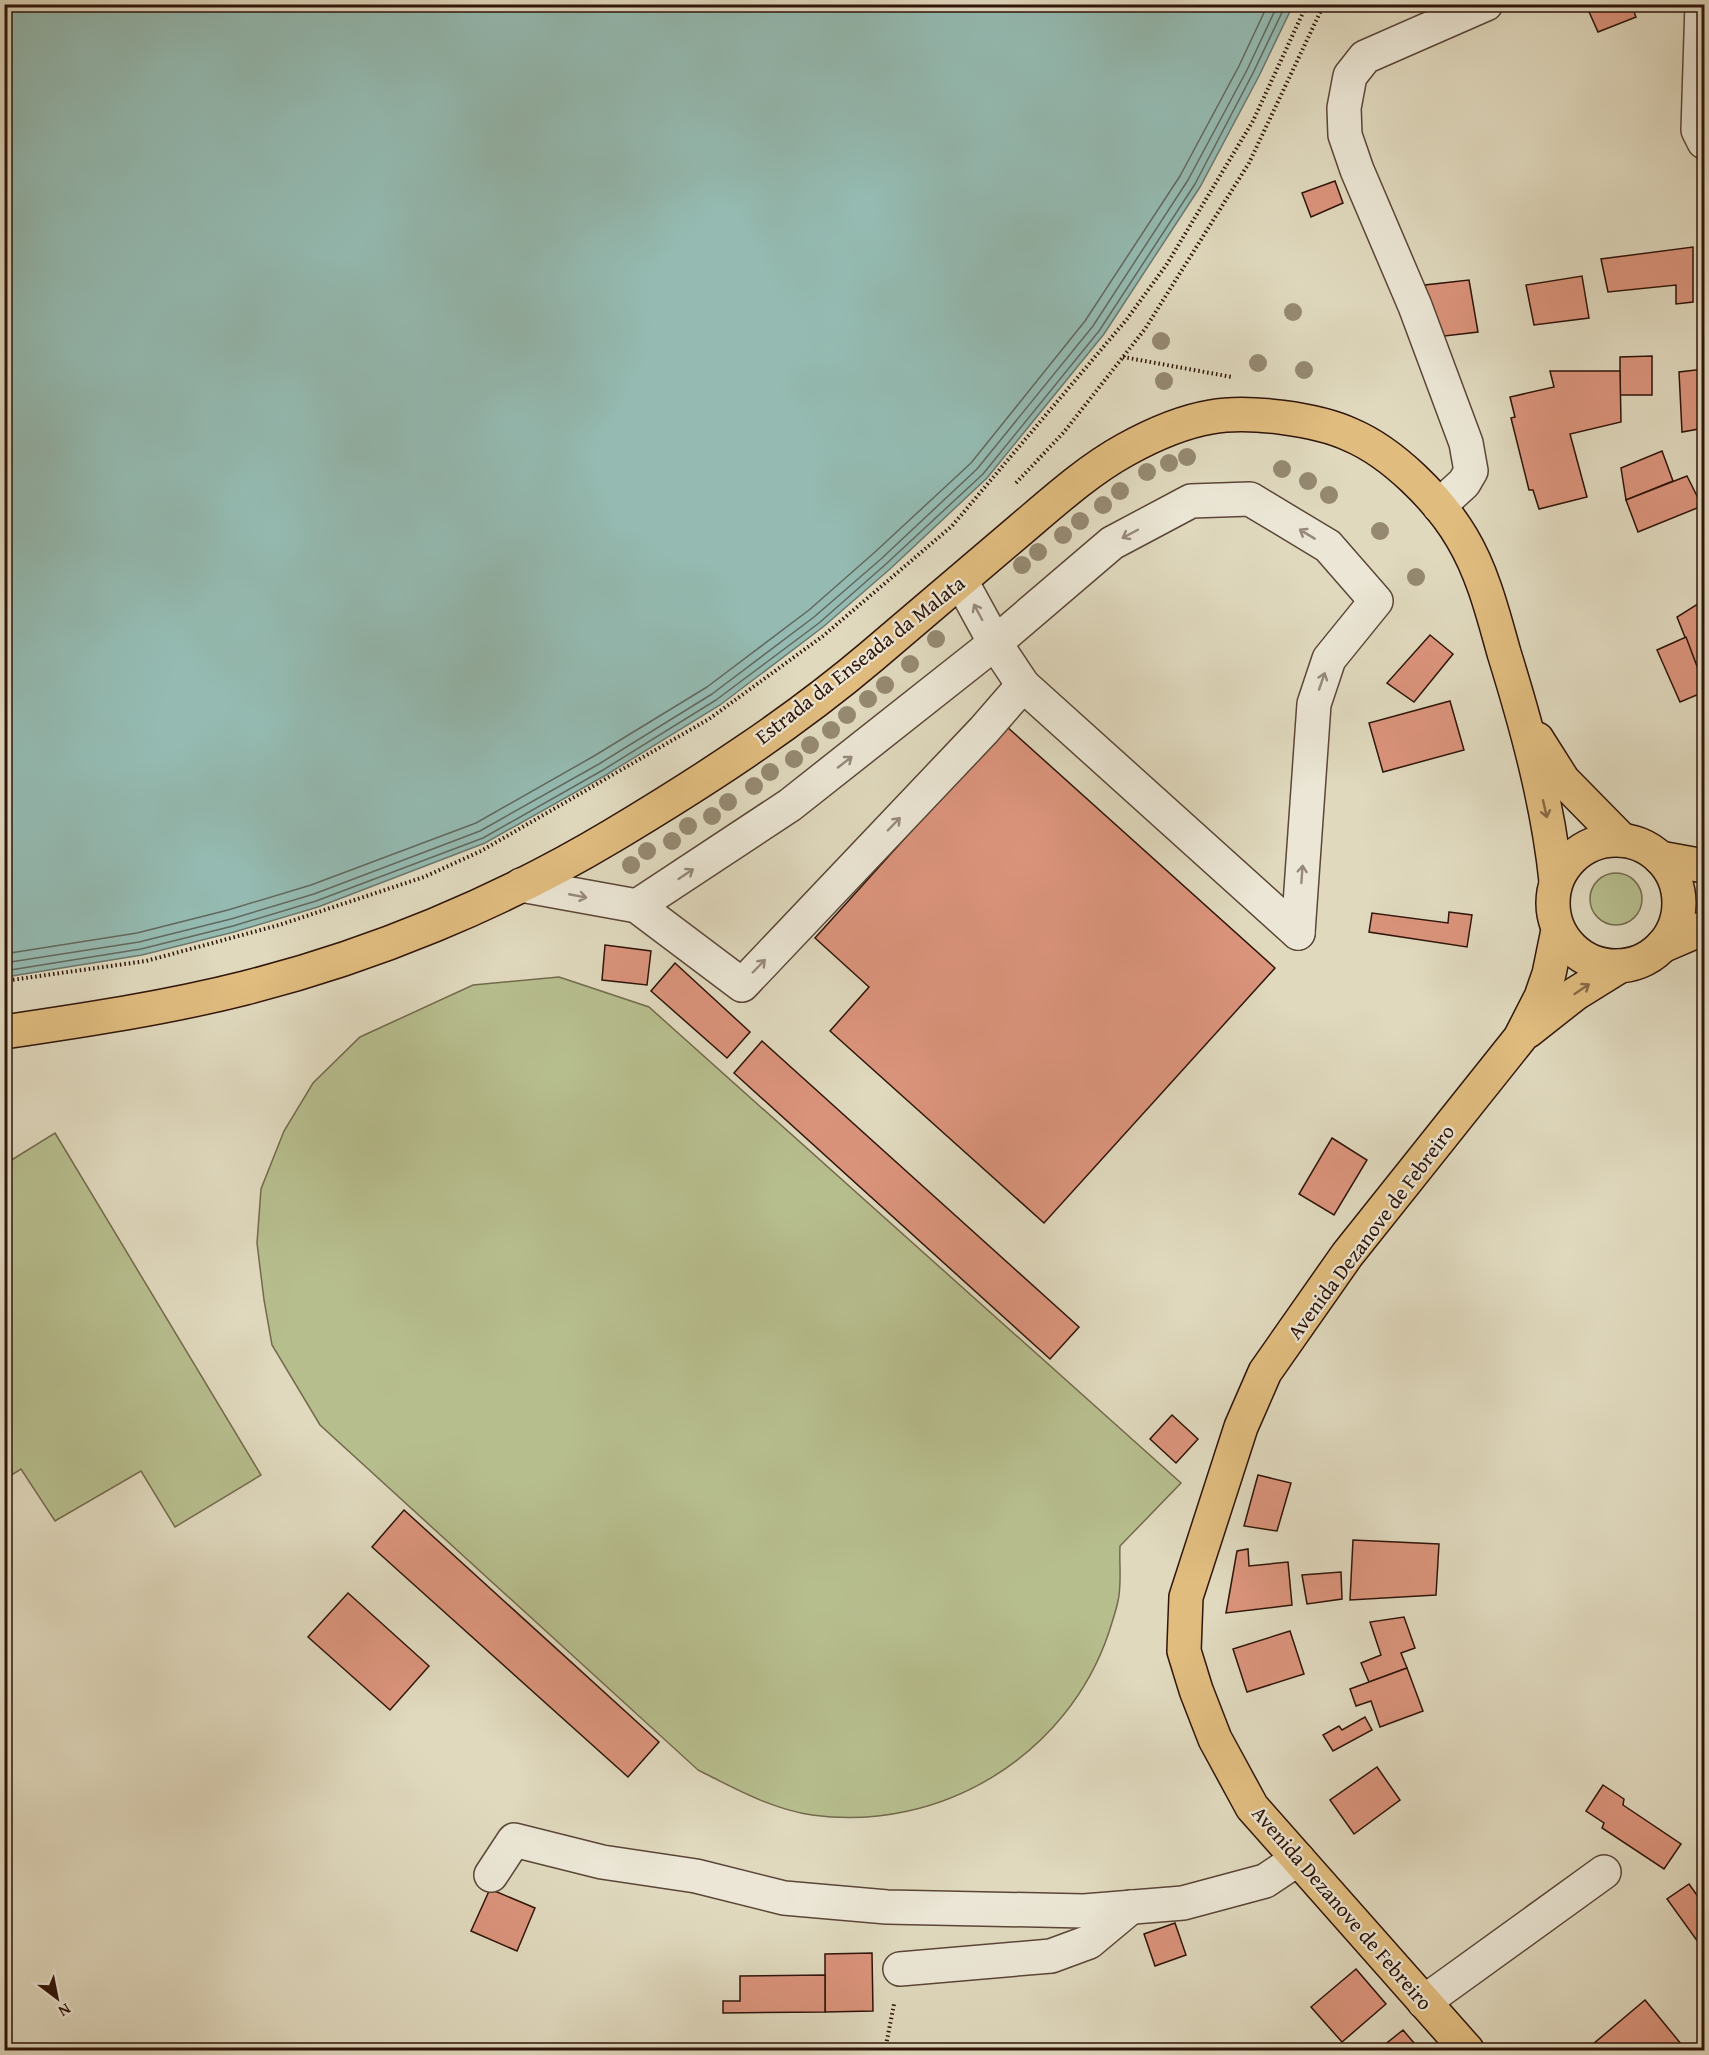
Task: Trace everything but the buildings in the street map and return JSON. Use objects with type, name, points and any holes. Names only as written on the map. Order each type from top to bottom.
[{"type":"main road","name":"Estrada da Enseada da Malata","points":[[4,1032],[147,1010],[247,988],[345,960],[434,925],[521,885],[607,839],[711,775],[805,710],[866,662],[1065,492],[1121,452],[1168,429],[1213,417],[1257,415],[1295,419],[1350,434],[1384,454],[1439,506],[1462,538],[1483,582],[1522,711],[1548,824],[1556,881]]},
{"type":"main road","name":"Estrada da Enseada da Malata","points":[[1522,711],[1544,752],[1563,780],[1622,840]]},
{"type":"main road","points":[[1662,946],[1677,919],[1679,901],[1670,872],[1660,858],[1640,845],[1622,840],[1608,840],[1593,844],[1569,860],[1556,881],[1553,905],[1558,930],[1564,940],[1580,955],[1602,964],[1620,966],[1641,960],[1662,946],[1704,928]]},
{"type":"main road","points":[[1660,858],[1704,866]]},
{"type":"main road","name":"Avenida Dezanove de Febreiro","points":[[1467,2050],[1252,1807],[1215,1739],[1196,1690],[1184,1650],[1186,1597],[1240,1427],[1265,1372],[1347,1255],[1520,1038],[1541,997],[1558,930]]},
{"type":"main road","name":"Avenida Dezanove de Febreiro","points":[[1520,1038],[1575,994],[1620,966]]},
{"type":"street","points":[[1439,506],[1464,483],[1471,471],[1466,443],[1415,306],[1357,170],[1345,135],[1344,108],[1350,76],[1365,57],[1486,4]]},
{"type":"street","points":[[1702,4],[1698,130],[1704,142]]},
{"type":"street","points":[[637,906],[790,805],[995,643],[1112,543],[1191,501],[1250,499],[1328,546],[1376,601],[1329,659],[1314,704],[1298,933],[1023,685],[995,643],[961,581]]},
{"type":"street","points":[[521,885],[637,906],[742,985],[984,730],[1023,685]]},
{"type":"street","points":[[491,1875],[514,1840],[602,1862],[696,1876],[784,1898],[898,1907],[1084,1911],[1183,1903],[1265,1881],[1298,1859]]},
{"type":"street","points":[[1424,2002],[1604,1872]]},
{"type":"street","points":[[900,1969],[1051,1956],[1089,1942],[1131,1907]]},
{"type":"path","points":[[4,981],[146,961],[279,925],[424,877],[481,851],[709,719],[824,636],[952,526],[1127,319],[1167,264],[1253,121],[1307,4]]},
{"type":"path","points":[[1016,484],[1064,432],[1145,329],[1249,163],[1324,4]]},
{"type":"path","points":[[885,2050],[900,1969]]},
{"type":"green space","points":[[1611,873],[1621,873],[1635,880],[1642,899],[1635,918],[1621,925],[1611,925],[1601,921],[1594,914],[1590,904],[1590,894],[1594,884],[1601,877]]},
{"type":"green space","points":[[559,977],[649,1007],[1181,1483],[1120,1546],[1120,1588],[1117,1605],[1109,1632],[1090,1676],[1063,1715],[1031,1749],[994,1776],[952,1797],[907,1811],[860,1817],[812,1815],[782,1808],[753,1797],[698,1770],[320,1425],[272,1345],[257,1243],[261,1189],[284,1131],[313,1083],[360,1037],[473,985]]},
{"type":"green space","points":[[55,1133],[261,1475],[175,1527],[141,1471],[55,1521],[21,1469],[5,1479],[5,1164]]},
{"type":"water","points":[[5,4],[1293,5],[1259,76],[1200,187],[1104,334],[987,478],[890,569],[823,627],[720,705],[606,775],[485,843],[318,907],[234,932],[142,955],[5,977]]}]
